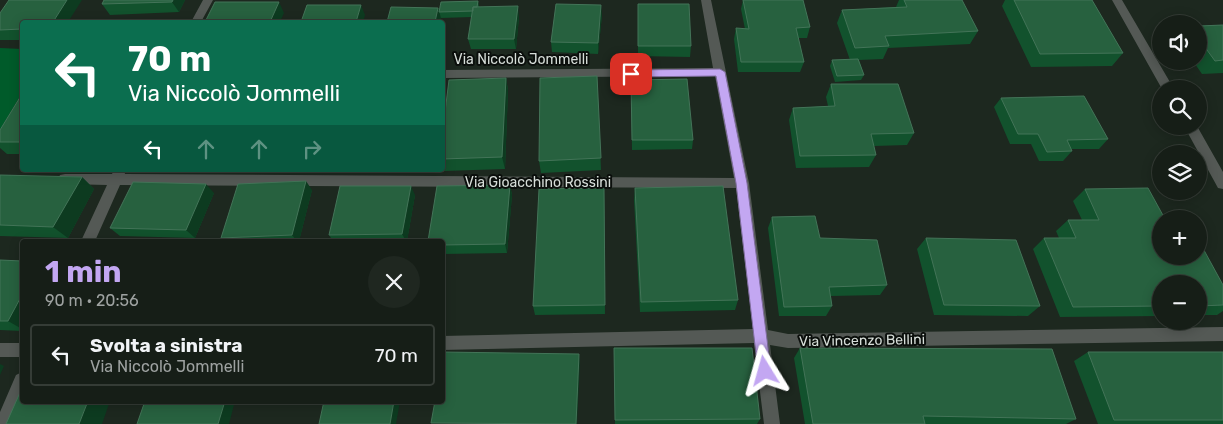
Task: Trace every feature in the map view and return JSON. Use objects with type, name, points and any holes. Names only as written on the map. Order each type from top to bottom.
[{"type":"street","points":[[197,20],[208,0]]},
{"type":"street","points":[[706,0],[742,183],[772,424]]},
{"type":"street","points":[[1117,0],[1163,80]]},
{"type":"street","name":"Via Niccolò Jommelli","points":[[445,74],[720,72]]},
{"type":"street","points":[[1195,135],[1223,184]]},
{"type":"street","points":[[89,239],[118,174]]},
{"type":"street","name":"Via Gioacchino Rossini","points":[[52,179],[118,174],[742,183]]},
{"type":"street","name":"Via Vincenzo Bellini","points":[[445,343],[760,336],[788,341],[1223,334]]},
{"type":"street","points":[[1042,337],[1047,353]]},
{"type":"street","points":[[0,350],[20,350]]},
{"type":"street","points":[[2,424],[20,384]]},
{"type":"green space","points":[[0,48],[20,49],[20,96],[0,130]]},
{"type":"building","points":[[9,0],[67,0],[54,20],[20,20],[20,29],[0,30],[0,13]]},
{"type":"building","points":[[104,0],[173,0],[172,2],[102,4]]},
{"type":"building","points":[[743,0],[803,0],[810,27],[796,28],[804,62],[741,62],[736,28],[749,29]]},
{"type":"building","points":[[904,0],[962,0],[978,31],[885,36],[889,46],[855,48],[842,10],[907,7]]},
{"type":"building","points":[[1014,0],[1092,0],[1123,53],[1040,54]]},
{"type":"building","points":[[478,1],[477,7],[473,7],[473,11],[439,12],[441,2]]},
{"type":"building","points":[[215,2],[279,2],[271,20],[206,20]]},
{"type":"building","points":[[556,4],[601,5],[598,43],[551,42]]},
{"type":"building","points":[[638,4],[689,4],[691,46],[638,46]]},
{"type":"building","points":[[307,5],[361,5],[357,20],[302,20]]},
{"type":"building","points":[[518,6],[514,39],[468,39],[473,7]]},
{"type":"building","points":[[391,7],[438,8],[435,20],[388,20]]},
{"type":"building","points":[[1223,25],[1223,60],[1215,61],[1207,50],[1207,26]]},
{"type":"building","points":[[858,59],[864,75],[837,76],[832,60]]},
{"type":"building","points":[[597,76],[601,158],[539,161],[540,78]]},
{"type":"building","points":[[506,78],[502,157],[445,159],[445,112],[449,80]]},
{"type":"building","points":[[687,79],[693,140],[632,140],[631,80]]},
{"type":"building","points":[[831,84],[898,84],[914,133],[871,134],[876,155],[800,156],[793,108],[835,106]]},
{"type":"building","points":[[1084,96],[1108,139],[1067,140],[1072,151],[1047,152],[1038,134],[1018,134],[1001,98]]},
{"type":"building","points":[[20,97],[20,142],[0,142],[0,130]]},
{"type":"building","points":[[0,175],[82,177],[53,227],[0,225]]},
{"type":"building","points":[[306,181],[292,235],[221,238],[238,184]]},
{"type":"building","points":[[133,182],[206,184],[186,230],[110,228]]},
{"type":"building","points":[[510,185],[505,244],[445,245],[445,239],[428,239],[437,186]]},
{"type":"building","points":[[340,186],[411,186],[402,234],[329,235]]},
{"type":"building","points":[[723,186],[738,300],[641,302],[635,188]]},
{"type":"building","points":[[604,188],[605,305],[533,306],[539,189]]},
{"type":"building","points":[[1148,188],[1152,200],[1155,200],[1160,210],[1152,210],[1152,265],[1207,265],[1207,256],[1223,285],[1223,305],[1207,306],[1207,275],[1152,275],[1152,306],[1073,307],[1044,238],[1076,238],[1068,220],[1099,220],[1085,189]]},
{"type":"building","points":[[815,216],[820,238],[877,240],[887,285],[829,287],[832,306],[784,307],[772,217]]},
{"type":"building","points":[[926,238],[1016,240],[1040,306],[944,305]]},
{"type":"building","points":[[0,260],[20,261],[20,299],[8,321],[0,321]]},
{"type":"building","points":[[614,348],[752,348],[760,419],[615,420]]},
{"type":"building","points":[[800,348],[1052,349],[1076,419],[923,416],[925,424],[813,424]]},
{"type":"building","points":[[445,352],[579,354],[576,424],[431,423],[434,404],[445,404]]},
{"type":"building","points":[[1088,352],[1223,352],[1223,420],[1114,420]]},
{"type":"building","points":[[20,392],[20,404],[87,404],[79,424],[6,424]]},
{"type":"building","points":[[144,404],[224,404],[218,424],[137,424]]},
{"type":"building","points":[[323,404],[393,404],[390,424],[319,424]]},
{"type":"route","points":[[631,74],[707,74],[720,72],[742,183],[765,371]]}]
